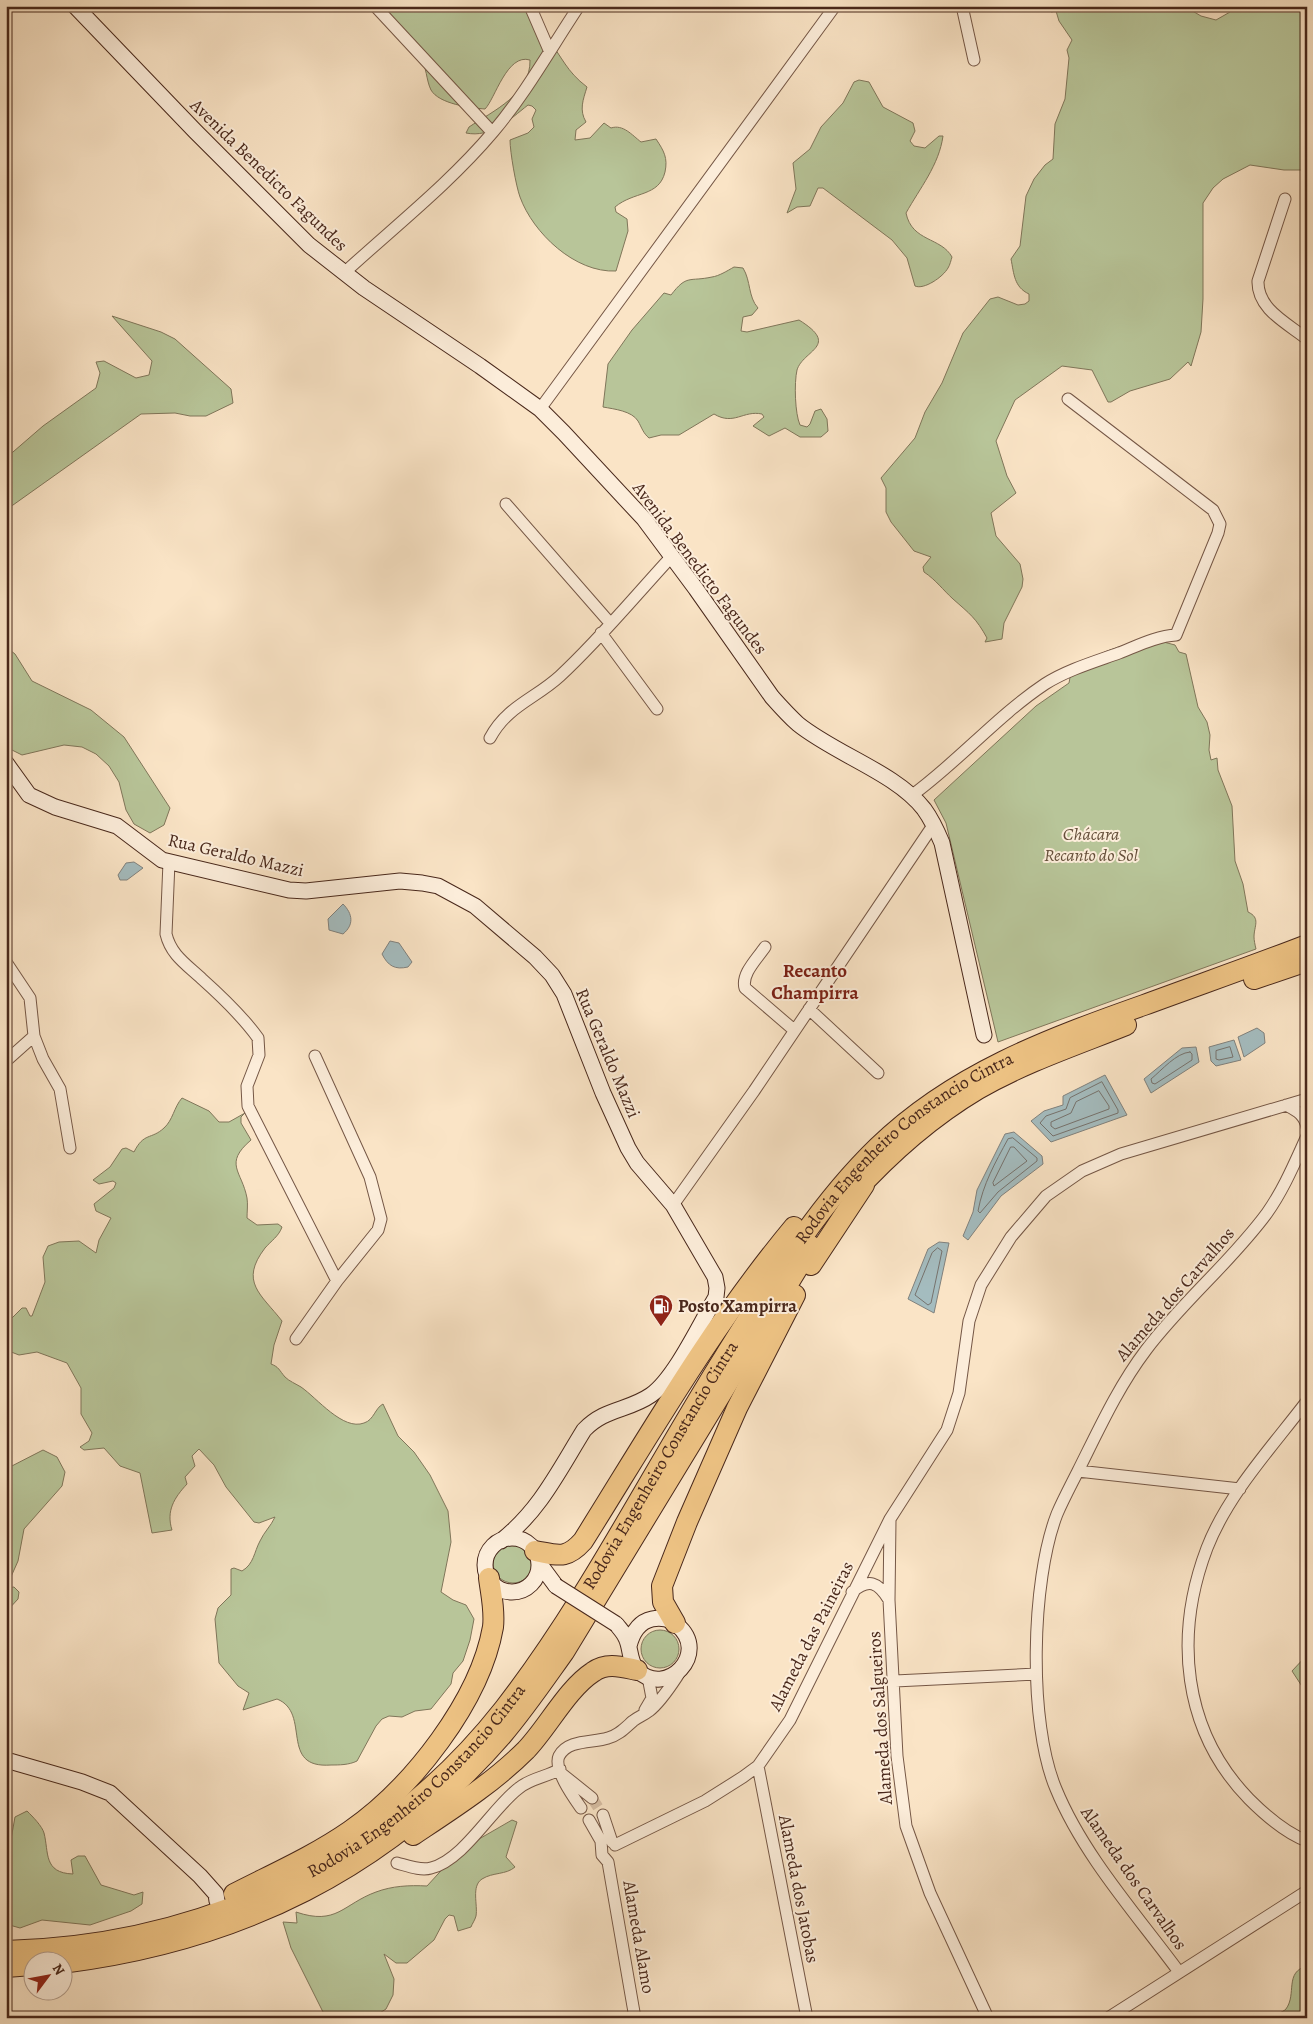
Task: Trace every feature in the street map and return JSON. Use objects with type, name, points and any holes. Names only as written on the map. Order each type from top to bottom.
[{"type":"highway","name":"Rodovia Engenheiro Constancio Cintra","points":[[57,1952],[152,1934],[189,1923],[271,1892],[341,1856],[372,1835],[439,1780],[501,1712],[557,1636],[768,1287],[804,1232],[861,1175],[916,1113],[945,1093],[1008,1058],[1053,1038],[1307,945]]},
{"type":"highway","name":"Rodovia Engenheiro Constancio Cintra","points":[[72,1961],[139,1951],[210,1932],[271,1908],[330,1879],[396,1834],[430,1806],[474,1764],[528,1702],[608,1582],[813,1242],[861,1175],[977,1090],[1005,1075],[1130,1024],[1307,961]]},
{"type":"highway","points":[[534,1553],[566,1555],[574,1551],[662,1417],[694,1362],[736,1301],[807,1212],[833,1186],[861,1175]]},
{"type":"highway","points":[[675,1622],[666,1610],[661,1593],[686,1522],[738,1408],[787,1309],[861,1175]]},
{"type":"highway","points":[[36,1952],[42,1945],[138,1924],[226,1897],[296,1863],[351,1830],[378,1808],[417,1768],[472,1687],[484,1661],[493,1626],[489,1578]]},
{"type":"highway","points":[[330,1879],[389,1850],[464,1800],[503,1770],[526,1750],[573,1692],[594,1671],[614,1665],[642,1673]]},
{"type":"highway","name":"Rodovia Engenheiro Constancio Cintra","points":[[6,1951],[22,1956]]},
{"type":"highway","name":"Rodovia Engenheiro Constancio Cintra","points":[[6,1967],[22,1961]]},
{"type":"street","name":"Avenida Benedicto Fagundes","points":[[75,6],[195,132],[302,238],[344,273],[430,330],[540,410],[644,519],[772,697],[783,709],[798,724],[815,736],[911,796],[934,824],[942,843],[984,1035]]},
{"type":"street","points":[[375,6],[492,132]]},
{"type":"street","points":[[530,6],[549,50]]},
{"type":"street","points":[[344,273],[462,165],[492,132],[532,78],[579,6]]},
{"type":"street","points":[[540,410],[836,6]]},
{"type":"street","points":[[962,6],[974,60]]},
{"type":"street","points":[[1285,199],[1258,281],[1258,291],[1264,305],[1307,339]]},
{"type":"street","points":[[911,796],[1046,684],[1073,670],[1157,639],[1176,635],[1218,533],[1220,524],[1213,510],[1068,399]]},
{"type":"street","points":[[506,504],[610,622]]},
{"type":"street","points":[[490,738],[502,718],[558,678],[672,556]]},
{"type":"street","points":[[601,633],[657,709]]},
{"type":"street","name":"Rua Geraldo Mazzi","points":[[6,763],[21,786],[35,798],[55,807],[116,826],[156,856],[169,862],[214,870],[289,890],[306,891],[400,881],[422,882],[438,886],[476,906],[506,930],[552,975],[574,1014],[603,1092],[628,1148],[637,1163],[673,1205],[715,1277],[718,1288],[716,1297],[671,1374],[660,1388],[648,1397],[594,1419],[584,1430],[535,1509]]},
{"type":"street","points":[[673,1205],[934,824]]},
{"type":"street","points":[[169,862],[166,934],[168,941],[178,959],[210,987],[258,1038],[259,1055],[247,1086],[248,1106],[337,1281]]},
{"type":"street","points":[[765,947],[745,975],[743,982],[745,988],[794,1030]]},
{"type":"street","points":[[6,962],[30,998],[34,1036],[43,1059],[60,1089],[70,1148]]},
{"type":"street","points":[[809,1009],[878,1073]]},
{"type":"street","points":[[6,1061],[34,1036]]},
{"type":"street","points":[[296,1339],[337,1281],[381,1225],[381,1211],[370,1177],[315,1056]]},
{"type":"street","name":"Alameda das Paineiras","points":[[758,1766],[790,1720],[851,1593],[890,1519],[946,1430],[959,1393],[969,1321],[981,1285],[1011,1237],[1046,1196],[1082,1172],[1121,1154],[1307,1099]]},
{"type":"street","points":[[1286,1106],[1298,1111],[1305,1119],[1307,1127]]},
{"type":"street","name":"Alameda dos Carvalhos","points":[[1179,1972],[1093,1856],[1070,1818],[1055,1788],[1045,1753],[1036,1674],[1040,1603],[1050,1536],[1057,1514],[1103,1419],[1129,1373],[1176,1315],[1245,1241],[1268,1212],[1284,1186],[1307,1136]]},
{"type":"street","points":[[1307,1401],[1240,1489],[1208,1547],[1198,1577],[1190,1612],[1188,1644],[1193,1691],[1205,1735],[1219,1762],[1238,1788],[1258,1808],[1286,1830],[1307,1842]]},
{"type":"street","points":[[1078,1471],[1240,1489]]},
{"type":"street","points":[[535,1509],[534,1553],[538,1572],[534,1582],[526,1588],[516,1592],[505,1591],[496,1586],[489,1578],[486,1567],[487,1557],[492,1547],[522,1524],[535,1509]]},
{"type":"street","name":"Alameda dos Salgueiros","points":[[890,1519],[889,1600],[895,1681],[897,1756],[906,1826],[930,1893],[988,2018]]},
{"type":"street","points":[[501,1541],[510,1538],[534,1553],[554,1585],[617,1625],[629,1646]]},
{"type":"street","points":[[851,1593],[861,1585],[871,1584],[881,1588],[889,1600]]},
{"type":"street","points":[[526,1588],[554,1585]]},
{"type":"street","points":[[581,1808],[567,1788],[558,1763],[559,1757],[564,1750],[579,1743],[608,1738],[623,1731],[641,1715],[650,1710],[681,1670],[687,1661],[690,1650],[688,1640],[683,1630],[675,1622],[664,1618],[651,1619],[640,1625],[632,1634],[629,1646],[630,1659],[642,1673],[652,1698],[641,1715]]},
{"type":"street","points":[[617,1625],[640,1625]]},
{"type":"street","points":[[642,1673],[659,1679],[671,1677],[681,1670]]},
{"type":"street","points":[[895,1681],[1036,1674]]},
{"type":"street","points":[[6,1760],[82,1782],[110,1793],[200,1876],[226,1897]]},
{"type":"street","points":[[609,1842],[705,1801],[758,1766]]},
{"type":"street","name":"Alameda dos Jatobas","points":[[758,1766],[807,2018]]},
{"type":"street","points":[[561,1771],[592,1798]]},
{"type":"street","points":[[397,1864],[425,1868],[439,1864],[471,1838],[518,1788],[528,1782],[561,1771]]},
{"type":"street","points":[[603,1815],[609,1842]]},
{"type":"street","points":[[589,1820],[609,1842]]},
{"type":"street","name":"Alameda Alamo","points":[[609,1842],[614,1857],[608,1862],[635,2018]]},
{"type":"street","points":[[1108,2018],[1307,1891]]},
{"type":"green space","points":[[378,6],[524,6],[569,70],[587,87],[582,109],[586,122],[576,130],[575,140],[590,138],[604,123],[611,128],[623,129],[631,133],[641,142],[656,139],[666,159],[662,180],[652,190],[630,198],[615,207],[616,212],[627,219],[628,231],[616,271],[601,270],[571,258],[545,237],[526,211],[517,185],[510,140],[528,133],[534,127],[532,119],[536,110],[532,106],[528,105],[507,122],[492,130],[484,133],[466,133],[469,127],[499,108],[517,92],[529,72],[530,60],[522,60],[515,63],[508,70],[485,109],[448,102],[435,95],[431,90],[420,57]]},
{"type":"green space","points":[[1048,6],[1184,6],[1201,16],[1216,20],[1230,12],[1233,6],[1307,6],[1307,170],[1284,170],[1250,165],[1223,179],[1213,188],[1203,203],[1201,332],[1191,366],[1188,362],[1170,379],[1130,391],[1108,402],[1092,370],[1062,366],[1015,400],[996,441],[1007,476],[1016,493],[991,513],[996,536],[1020,564],[1023,579],[1022,587],[1004,623],[1002,639],[985,642],[987,638],[972,617],[924,572],[923,567],[931,557],[914,551],[891,522],[886,512],[886,488],[881,478],[915,438],[925,412],[942,383],[963,333],[990,299],[998,297],[1018,305],[1029,301],[1029,294],[1020,288],[1016,280],[1011,259],[1020,246],[1026,196],[1034,179],[1045,165],[1053,159],[1055,124],[1065,99],[1069,58],[1067,50],[1072,40],[1059,21],[1056,11],[1051,12]]},
{"type":"green space","points":[[859,80],[869,82],[883,107],[913,123],[915,131],[910,141],[914,146],[925,148],[939,136],[943,136],[938,157],[906,213],[914,229],[941,246],[952,257],[946,272],[933,282],[923,286],[915,286],[907,258],[892,240],[823,188],[818,188],[810,206],[797,207],[787,213],[796,189],[793,163],[810,149],[821,127],[843,103],[854,82]]},
{"type":"green space","points":[[734,267],[743,268],[746,273],[753,299],[758,308],[752,315],[743,317],[741,331],[747,332],[799,320],[817,336],[818,342],[816,347],[797,370],[796,406],[800,425],[807,427],[815,411],[821,409],[827,419],[828,431],[821,437],[800,437],[785,428],[769,436],[753,426],[764,417],[762,414],[755,413],[727,418],[714,414],[679,435],[661,435],[649,438],[632,415],[603,407],[608,364],[632,330],[664,293],[671,295],[685,281],[715,276]]},
{"type":"green space","points":[[112,316],[161,332],[175,339],[231,389],[233,403],[206,416],[190,416],[175,413],[141,414],[6,510],[6,458],[43,426],[96,388],[100,373],[96,362],[104,361],[136,378],[149,375],[152,361]]},
{"type":"green space","name":"Chácara Recanto do Sol","points":[[1156,640],[1175,645],[1179,652],[1186,654],[1198,707],[1207,722],[1210,735],[1209,750],[1211,760],[1217,758],[1218,770],[1232,806],[1235,861],[1243,884],[1248,912],[1256,920],[1254,937],[1256,949],[998,1042],[946,823],[934,800],[1036,706],[1069,683],[1071,672],[1080,665],[1100,654],[1122,646]]},
{"type":"green space","points":[[6,647],[15,654],[32,681],[91,710],[124,737],[170,808],[164,825],[150,833],[134,824],[126,810],[119,782],[109,766],[96,754],[82,747],[64,745],[22,755],[6,747]]},
{"type":"green space","points":[[182,1098],[209,1111],[219,1122],[229,1122],[245,1113],[241,1117],[241,1123],[251,1140],[238,1155],[236,1162],[247,1198],[247,1218],[257,1225],[278,1224],[282,1227],[257,1260],[253,1279],[261,1295],[282,1321],[274,1345],[271,1364],[331,1412],[348,1422],[364,1423],[383,1404],[398,1436],[414,1452],[430,1475],[448,1511],[451,1542],[441,1592],[453,1600],[466,1605],[474,1619],[463,1661],[453,1673],[451,1684],[431,1709],[415,1711],[402,1717],[389,1716],[382,1719],[376,1726],[357,1761],[351,1763],[334,1765],[315,1764],[305,1758],[300,1750],[293,1716],[287,1706],[277,1699],[243,1710],[249,1693],[238,1686],[219,1663],[215,1619],[218,1608],[231,1595],[231,1569],[234,1568],[242,1571],[249,1565],[258,1545],[275,1517],[259,1523],[254,1522],[226,1487],[214,1465],[199,1449],[192,1456],[195,1466],[185,1477],[187,1484],[178,1494],[172,1505],[170,1523],[172,1530],[152,1533],[140,1473],[120,1466],[104,1448],[84,1450],[80,1447],[89,1441],[92,1433],[81,1414],[81,1388],[67,1363],[37,1352],[19,1355],[6,1350],[6,1324],[22,1308],[26,1308],[30,1316],[32,1316],[45,1282],[43,1257],[48,1246],[59,1242],[79,1241],[96,1253],[99,1240],[111,1218],[96,1211],[94,1204],[114,1188],[116,1183],[113,1181],[99,1184],[93,1180],[110,1167],[122,1149],[126,1148],[134,1152],[144,1139],[164,1128]]},
{"type":"green space","points":[[43,1450],[57,1457],[65,1472],[62,1486],[24,1529],[18,1561],[6,1588],[6,1469]]},
{"type":"green space","points":[[513,1543],[527,1549],[533,1563],[527,1577],[513,1583],[499,1577],[493,1563],[499,1549]]},
{"type":"green space","points":[[14,1587],[19,1592],[18,1599],[6,1612],[6,1588]]},
{"type":"green space","points":[[660,1630],[673,1636],[679,1649],[673,1662],[660,1668],[647,1662],[641,1649],[647,1636]]},
{"type":"green space","points":[[1307,1655],[1307,1694],[1292,1671]]},
{"type":"green space","points":[[27,1811],[43,1830],[47,1854],[52,1866],[63,1873],[73,1874],[71,1860],[78,1856],[85,1856],[101,1885],[134,1895],[143,1892],[142,1904],[131,1911],[90,1925],[42,1920],[20,1928],[6,1924],[6,1867],[15,1817]]},
{"type":"green space","points":[[512,1820],[517,1822],[506,1857],[515,1867],[511,1870],[486,1877],[479,1882],[476,1891],[476,1916],[471,1927],[458,1931],[454,1916],[449,1915],[434,1940],[407,1963],[396,1963],[384,1954],[394,1979],[393,1995],[386,2009],[372,2018],[326,2018],[291,1948],[283,1922],[297,1923],[296,1912],[310,1916],[331,1915],[365,1897],[388,1888],[427,1886],[460,1850]]},
{"type":"green space","points":[[1307,1966],[1307,2018],[1268,2018],[1286,2009],[1291,1997],[1293,1978],[1300,1969]]},
{"type":"water","points":[[134,862],[143,868],[127,880],[120,880],[118,875],[126,863]]},
{"type":"water","points":[[343,904],[349,912],[351,919],[347,931],[343,934],[329,930],[328,919]]},
{"type":"water","points":[[390,941],[399,943],[412,962],[408,967],[399,968],[392,966],[384,958],[382,954]]},
{"type":"water","points":[[1257,1028],[1264,1033],[1265,1043],[1244,1057],[1238,1037]]},
{"type":"water","points":[[1234,1040],[1241,1060],[1216,1066],[1211,1061],[1209,1047]]},
{"type":"water","points":[[1196,1047],[1199,1062],[1151,1093],[1144,1079],[1182,1048]]},
{"type":"water","points":[[1105,1075],[1127,1115],[1051,1142],[1031,1121],[1044,1111],[1063,1105],[1063,1096]]},
{"type":"water","points":[[1014,1132],[1042,1156],[1043,1164],[1001,1196],[968,1240],[963,1236],[973,1212],[977,1190],[1005,1134]]},
{"type":"water","points":[[939,1242],[949,1243],[934,1313],[908,1299],[928,1249]]},
{"type":"tunnel","points":[[592,1798],[603,1815]]},
{"type":"place","name":"Posto Xampirra","points":[[661,1327]]},
{"type":"district","name":"Recanto Champirra","points":[[815,981]]}]
